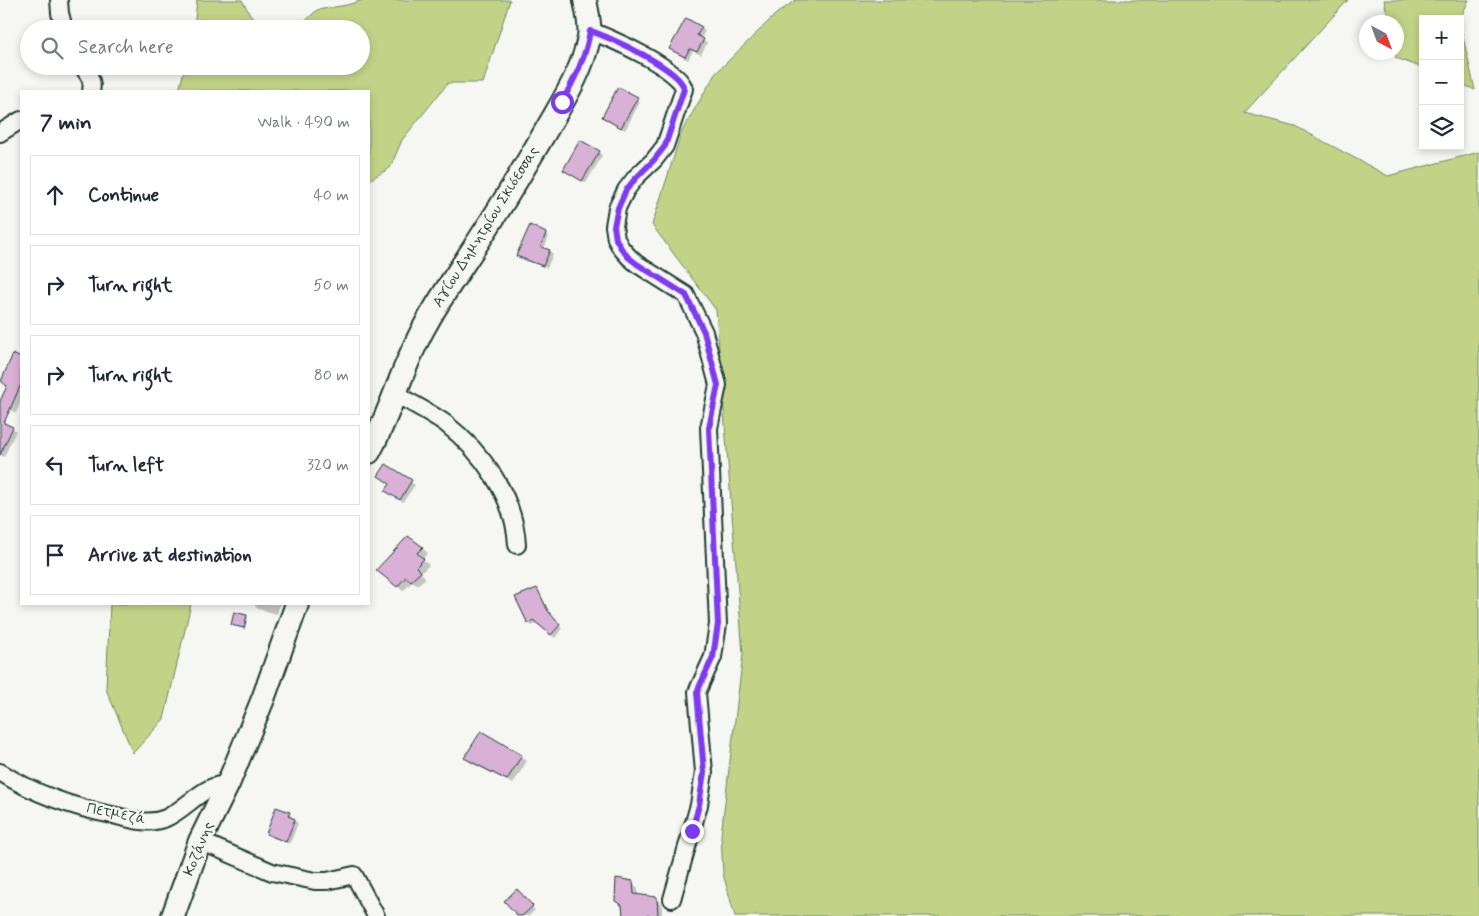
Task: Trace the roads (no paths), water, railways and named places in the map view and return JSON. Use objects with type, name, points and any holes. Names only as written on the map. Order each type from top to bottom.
[{"type":"street","points":[[59,0],[62,20]]},
{"type":"street","name":"Αγίου Δημητρίου Σκιόεσσας","points":[[370,450],[383,425],[412,350],[425,325],[447,287],[483,235],[523,171],[569,90],[584,55],[590,31],[585,0]]},
{"type":"street","points":[[590,31],[608,37],[637,52],[670,73],[684,85],[667,142],[659,155],[626,190],[618,208],[614,226],[616,239],[632,261],[686,295],[704,332],[718,385],[709,428],[718,624],[713,657],[697,692],[704,772],[699,805],[672,899]]},
{"type":"street","points":[[88,75],[92,84],[91,90]]},
{"type":"street","points":[[0,133],[20,121]]},
{"type":"street","points":[[395,394],[446,424],[471,448],[487,467],[501,488],[511,510],[517,545]]},
{"type":"street","points":[[228,784],[270,681],[297,605]]},
{"type":"street","name":"Πετμεζά","points":[[0,772],[37,792],[63,802],[100,813],[146,822],[169,816],[212,786],[228,784]]},
{"type":"street","name":"Κοζάνης","points":[[173,916],[200,841],[228,784]]},
{"type":"street","points":[[200,841],[272,872],[315,881],[327,881],[354,875],[376,916]]}]
